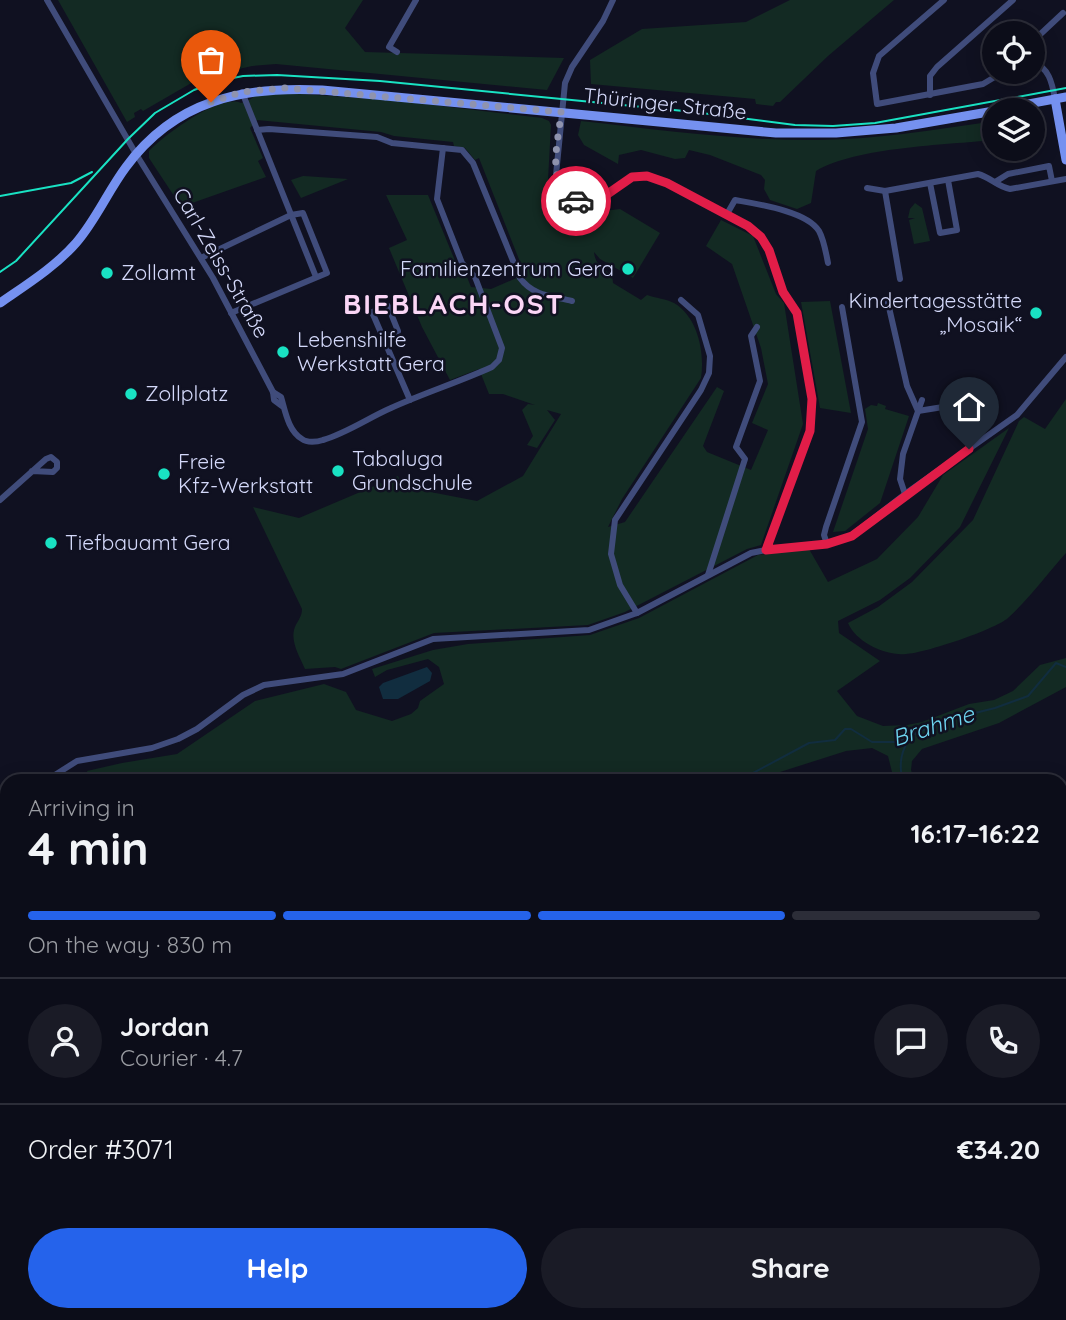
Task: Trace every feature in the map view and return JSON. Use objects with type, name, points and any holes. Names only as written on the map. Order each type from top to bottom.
[{"type":"main road","name":"Thüringer Straße","points":[[0,303],[74,245],[136,154],[154,135],[179,117],[211,102],[242,92],[285,88],[321,90],[776,133],[836,134],[896,128],[982,112]]},
{"type":"main road","name":"Thüringer Straße","points":[[1045,101],[1066,97]]},
{"type":"main road","points":[[1055,99],[1066,160]]},
{"type":"street","name":"Carl-Zeiss-Straße","points":[[47,0],[136,154],[201,258],[274,391],[274,400],[282,406],[300,439],[320,441],[410,400]]},
{"type":"street","points":[[397,52],[389,47],[416,0]]},
{"type":"street","points":[[613,0],[603,21],[572,66],[564,88],[556,176],[560,188],[575,201],[596,202],[632,177],[647,176],[667,183],[727,214],[761,237],[769,250],[783,292],[797,313],[812,399],[810,431],[766,550]]},
{"type":"street","points":[[944,0],[879,56],[873,73],[877,104],[983,84]]},
{"type":"street","points":[[930,95],[930,76],[937,67],[1013,0]]},
{"type":"street","points":[[1045,30],[1063,13]]},
{"type":"street","points":[[1045,69],[1052,82],[1055,99]]},
{"type":"street","points":[[242,92],[316,277]]},
{"type":"street","points":[[257,130],[377,137],[392,143],[462,150],[473,163],[520,278],[527,288],[535,293],[572,301]]},
{"type":"street","points":[[384,337],[398,331],[388,306],[372,312],[410,400],[492,368],[499,360],[502,348],[475,276],[462,263],[437,199],[443,148]]},
{"type":"street","points":[[995,183],[1008,174],[1049,166],[1052,181]]},
{"type":"street","points":[[867,188],[884,191],[978,174],[1010,189],[1066,179]]},
{"type":"street","points":[[930,183],[940,233],[957,230],[948,180]]},
{"type":"street","points":[[884,191],[901,279]]},
{"type":"street","points":[[727,214],[735,200],[783,210],[810,222],[819,231],[828,263]]},
{"type":"street","points":[[201,258],[291,215],[303,213],[327,273],[231,313]]},
{"type":"street","points":[[637,612],[620,585],[611,554],[615,520],[701,390],[709,373],[710,356],[698,315],[681,300]]},
{"type":"street","points":[[888,303],[907,386],[918,411]]},
{"type":"street","points":[[827,544],[824,535],[826,527],[862,422],[842,307]]},
{"type":"street","points":[[708,575],[745,459],[736,447],[760,381],[751,336],[757,327]]},
{"type":"street","points":[[56,774],[77,761],[152,747],[178,739],[197,729],[243,695],[264,685],[343,674],[433,639],[589,630],[637,612],[751,554],[827,544],[852,536],[905,494],[1017,415],[1066,357]]},
{"type":"street","points":[[905,494],[900,479],[903,454],[922,400]]},
{"type":"street","points":[[918,411],[968,403]]},
{"type":"street","points":[[0,500],[33,471]]},
{"type":"green space","points":[[58,0],[363,0],[345,28],[365,52],[564,58],[547,90],[276,64],[252,66],[200,78],[143,111],[141,109],[134,113],[135,117],[127,122]]},
{"type":"green space","points":[[790,0],[894,0],[773,106],[756,104],[755,99],[591,84],[590,60],[642,29],[746,22]]},
{"type":"green space","points":[[286,93],[391,100],[542,118],[551,125],[548,180],[562,203],[580,211],[604,203],[604,211],[620,209],[660,233],[633,278],[600,259],[594,252],[596,260],[612,275],[613,283],[641,300],[647,295],[671,302],[682,309],[698,336],[702,358],[701,378],[622,499],[608,527],[625,522],[717,387],[724,391],[703,446],[707,452],[751,470],[768,430],[752,423],[768,384],[761,348],[732,264],[706,246],[721,220],[753,236],[776,294],[784,303],[803,424],[761,545],[747,549],[625,612],[588,625],[434,633],[341,669],[305,669],[296,650],[293,635],[302,609],[253,507],[299,518],[398,476],[404,491],[420,490],[477,501],[523,476],[561,414],[547,410],[555,420],[537,448],[527,445],[533,436],[522,410],[528,404],[535,405],[503,394],[489,394],[479,369],[450,380],[422,327],[389,248],[407,240],[386,195],[428,195],[458,268],[467,277],[471,287],[491,289],[521,276],[519,269],[522,267],[479,158],[475,160],[465,148],[454,146],[453,142],[394,136],[381,132],[257,120],[250,128],[263,158],[258,161],[266,177],[182,208],[149,158],[149,151],[192,118],[220,104],[241,103],[255,95]]},
{"type":"green space","points":[[581,121],[730,137],[790,140],[884,136],[982,123],[982,141],[902,148],[833,163],[816,171],[811,203],[797,209],[770,200],[761,175],[710,155],[689,150],[685,158],[675,159],[641,150],[619,155],[618,164],[584,145],[578,135]]},
{"type":"green space","points":[[303,176],[348,179],[301,198],[291,180]]},
{"type":"green space","points":[[915,203],[922,208],[930,241],[914,244],[909,220],[915,218],[908,218]]},
{"type":"green space","points":[[830,301],[851,413],[820,408],[801,302]]},
{"type":"green space","points":[[1066,399],[1066,553],[1031,595],[1000,623],[959,640],[906,654],[889,653],[864,642],[848,623],[878,607],[912,582],[973,520],[1019,421],[1024,417],[1045,429]]},
{"type":"green space","points":[[878,403],[886,406],[885,409],[909,416],[880,503],[845,531],[833,532],[868,429],[865,409],[871,405],[877,406]]},
{"type":"green space","points":[[1009,428],[960,527],[910,578],[880,600],[838,621],[839,633],[880,661],[837,691],[857,716],[883,726],[922,722],[969,704],[994,700],[1013,691],[1040,665],[1066,658],[1066,687],[999,723],[922,749],[912,761],[912,774],[892,774],[888,756],[872,748],[846,751],[774,774],[88,774],[87,771],[122,763],[177,754],[255,701],[324,684],[346,692],[356,710],[392,721],[411,714],[418,708],[420,701],[444,684],[439,667],[428,659],[387,670],[375,677],[372,669],[433,650],[468,644],[590,635],[639,618],[758,555],[809,549],[828,582],[877,559],[918,517],[943,475]]},
{"type":"water","points":[[427,667],[432,673],[430,681],[398,699],[383,699],[379,687],[383,683]]},
{"type":"waterway","name":"Brahme","points":[[751,774],[809,743],[835,740],[845,729],[851,729],[872,742],[897,742],[943,721],[995,708],[1028,696],[1056,663],[1066,667]]},
{"type":"waterway","points":[[902,774],[902,757],[911,736]]},
{"type":"tram line","points":[[0,272],[16,261],[155,113],[194,90],[243,76],[277,75],[380,81],[694,112],[795,125],[833,126],[875,123],[1066,88]]},
{"type":"tram line","points":[[0,196],[71,183],[92,172]]},
{"type":"way so far","points":[[211,102],[242,92],[285,88],[561,112],[556,176],[560,188],[576,201]]},
{"type":"place","name":"Familienzentrum Gera","points":[[628,269]]},
{"type":"place","name":"Zollamt","points":[[107,273]]},
{"type":"place","name":"Kindertagesstätte „Mosaik“","points":[[1036,313]]},
{"type":"place","name":"Lebenshilfe Werkstatt Gera","points":[[283,352]]},
{"type":"place","name":"Zollplatz","points":[[131,394]]},
{"type":"place","name":"Tabaluga Grundschule","points":[[338,471]]},
{"type":"place","name":"Freie Kfz-Werkstatt","points":[[164,474]]},
{"type":"place","name":"Tiefbauamt Gera","points":[[51,543]]},
{"type":"district","name":"BIEBLACH-OST","points":[[454,304]]},
{"type":"route","points":[[576,201],[596,202],[632,177],[647,176],[667,183],[748,226],[761,237],[769,250],[783,292],[797,313],[812,399],[810,431],[766,550],[827,544],[852,536],[969,449]]}]
